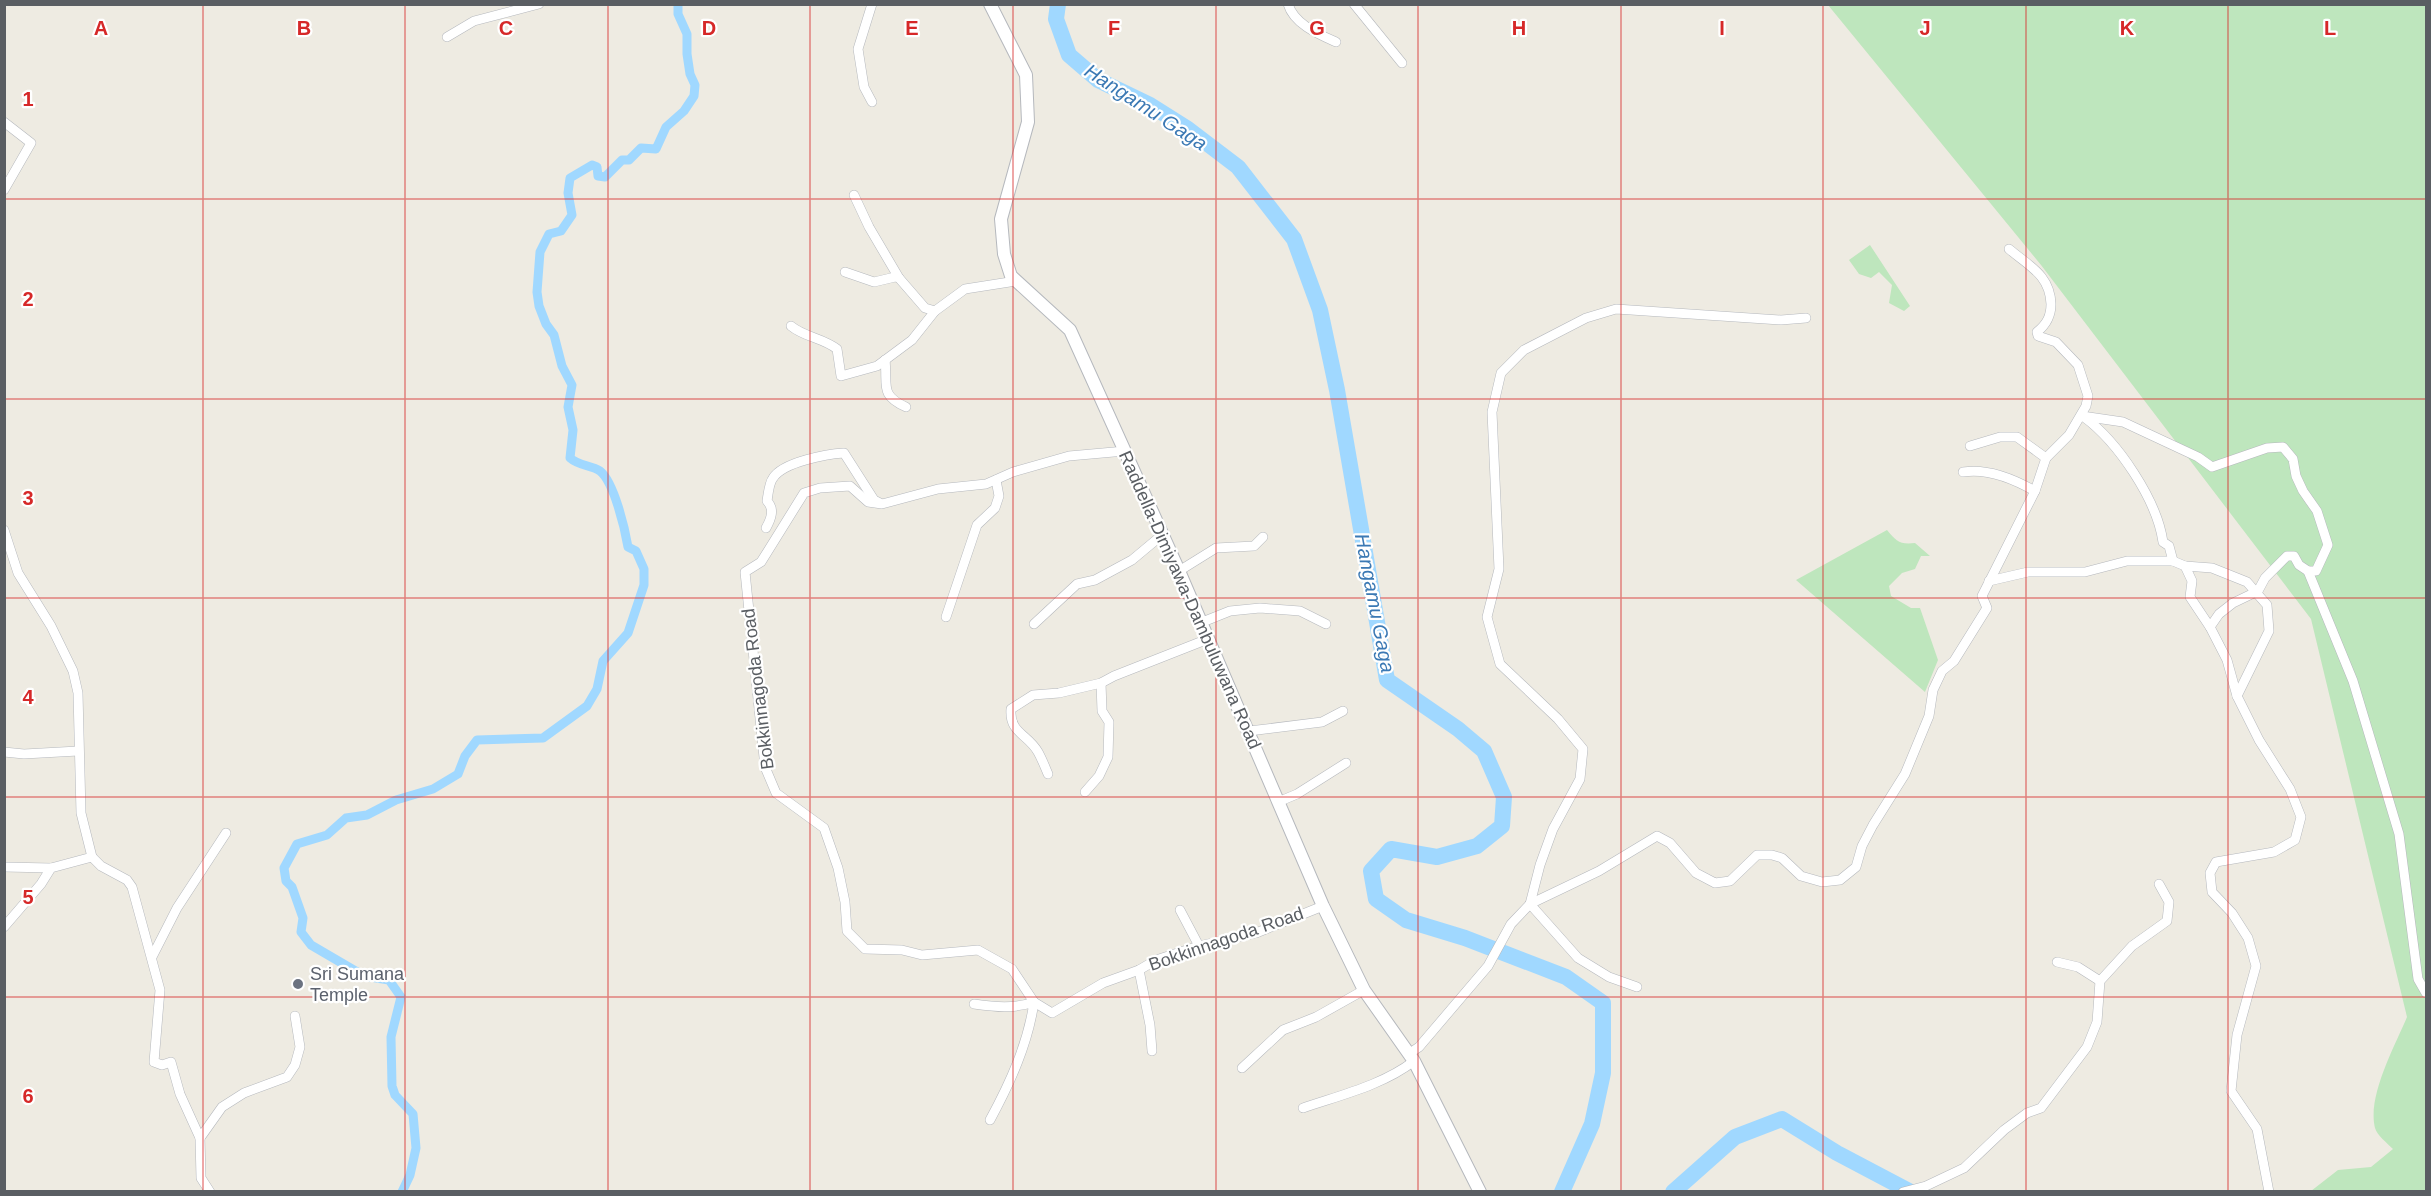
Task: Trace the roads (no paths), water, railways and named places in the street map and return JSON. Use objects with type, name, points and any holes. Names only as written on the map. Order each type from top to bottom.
[{"type":"street","points":[[447,37],[474,21],[540,4]]},
{"type":"street","points":[[872,4],[858,49],[864,87],[872,102]]},
{"type":"street","name":"Raddella-Dimiyawa-Dambuluwana Road","points":[[990,4],[1026,75],[1028,122],[1001,219],[1004,254],[1011,276],[1070,330],[1179,571],[1323,906],[1364,990],[1412,1057],[1480,1191]]},
{"type":"street","points":[[1288,4],[1292,16],[1318,34],[1336,42]]},
{"type":"street","points":[[1354,4],[1402,63]]},
{"type":"street","points":[[4,122],[31,143],[4,190]]},
{"type":"street","points":[[854,195],[869,227],[899,278],[925,308],[934,310]]},
{"type":"street","points":[[1304,1108],[1399,1073],[1488,966],[1511,924],[1530,903],[1599,871],[1658,836],[1670,843],[1696,873],[1715,883],[1731,881],[1756,855],[1772,855],[1782,858],[1801,876],[1822,882],[1840,880],[1856,867],[1862,846],[1873,825],[1905,774],[1929,716],[1933,690],[1942,671],[1954,661],[1987,608],[1982,596],[2035,491],[2046,458],[2082,416],[2088,396],[2078,364],[2056,342],[2038,336],[2037,332],[2044,326],[2051,313],[2051,292],[2045,279],[2009,249]]},
{"type":"street","points":[[845,272],[874,282],[899,278]]},
{"type":"street","points":[[791,326],[797,331],[828,342],[837,349],[841,376],[877,366],[912,340],[934,310],[965,290],[1016,281]]},
{"type":"street","points":[[1530,903],[1553,829],[1580,779],[1583,749],[1558,719],[1500,664],[1488,617],[1499,569],[1492,412],[1500,374],[1524,350],[1586,318],[1616,309],[1781,320],[1806,318]]},
{"type":"street","points":[[885,360],[886,392],[889,398],[906,407]]},
{"type":"street","points":[[2082,416],[2095,425],[2115,447],[2142,487],[2160,526],[2163,542],[2169,546],[2173,561]]},
{"type":"street","points":[[2082,416],[2123,422],[2212,467],[2267,448],[2283,447],[2293,459],[2296,476],[2317,512],[2328,545],[2316,571],[2308,572]]},
{"type":"street","points":[[1970,446],[2000,437],[2017,437],[2046,458]]},
{"type":"street","points":[[766,528],[772,517],[770,504],[767,501],[772,478],[786,467],[826,454],[844,453],[874,500],[882,504],[938,489],[986,484],[1014,471],[1069,456],[1125,452]]},
{"type":"street","points":[[1963,472],[1979,469],[2026,485],[2035,491]]},
{"type":"street","points":[[946,617],[977,525],[995,508],[999,496],[996,480]]},
{"type":"street","name":"Bokkinnagoda Road","points":[[882,504],[868,502],[850,486],[820,488],[804,493],[761,562],[745,572],[765,767],[776,793],[824,828],[838,868],[845,902],[847,931],[865,949],[903,950],[922,955],[978,950],[1012,969],[1034,1002],[1052,1013],[1103,983],[1139,970],[1156,960],[1199,946],[1256,933],[1323,906]]},
{"type":"street","points":[[4,530],[18,573],[51,626],[73,671],[78,693],[81,813],[92,857],[101,866],[127,880],[132,887],[160,990],[154,1062],[162,1065],[171,1062],[180,1094],[200,1138],[201,1178],[210,1191]]},
{"type":"street","points":[[1034,624],[1077,584],[1095,580],[1132,560],[1162,535]]},
{"type":"street","points":[[1179,571],[1216,548],[1254,546],[1263,537]]},
{"type":"street","points":[[2210,627],[2219,614],[2233,603],[2258,591],[2265,578],[2287,556],[2294,556],[2299,565],[2308,572],[2353,681],[2399,834],[2418,979],[2427,993]]},
{"type":"street","points":[[1989,581],[2028,572],[2085,572],[2127,561],[2173,561],[2184,566],[2212,568],[2247,582],[2258,591],[2267,605],[2269,631],[2237,696]]},
{"type":"street","points":[[2184,566],[2192,580],[2190,597],[2228,660],[2237,696],[2259,740],[2290,789],[2301,817],[2295,840],[2274,852],[2216,862],[2210,873],[2212,892],[2232,913],[2248,938],[2256,966],[2237,1035],[2231,1091],[2257,1129],[2269,1191]]},
{"type":"street","points":[[1200,623],[1230,611],[1260,608],[1300,611],[1326,624]]},
{"type":"street","points":[[1048,774],[1037,750],[1010,719],[1011,709],[1033,696],[1059,693],[1101,683],[1208,639]]},
{"type":"street","points":[[1085,792],[1099,776],[1108,757],[1109,722],[1102,711],[1101,683]]},
{"type":"street","points":[[1249,732],[1322,722],[1343,711]]},
{"type":"street","points":[[4,752],[24,754],[78,751]]},
{"type":"street","points":[[1278,802],[1297,794],[1346,763]]},
{"type":"street","points":[[152,957],[177,908],[226,833]]},
{"type":"street","points":[[4,867],[51,868],[92,857]]},
{"type":"street","points":[[4,927],[41,884],[51,868]]},
{"type":"street","points":[[1903,1191],[1926,1186],[1964,1168],[2004,1130],[2027,1113],[2041,1108],[2087,1047],[2097,1022],[2100,981],[2132,946],[2167,921],[2169,902],[2159,884]]},
{"type":"street","points":[[1530,903],[1578,958],[1609,977],[1637,987]]},
{"type":"street","points":[[1180,910],[1199,946]]},
{"type":"street","points":[[2057,962],[2078,967],[2100,981]]},
{"type":"street","points":[[1139,970],[1150,1025],[1152,1051]]},
{"type":"street","points":[[1242,1068],[1283,1030],[1316,1017],[1364,990]]},
{"type":"street","points":[[974,1004],[1003,1007],[1023,1006],[1034,1002],[1031,1025],[1011,1082],[990,1120]]},
{"type":"street","points":[[200,1138],[222,1107],[244,1093],[287,1077],[295,1065],[300,1047],[296,1016]]},
{"type":"waterway","points":[[402,1192],[410,1175],[416,1148],[413,1114],[395,1095],[392,1086],[391,1037],[401,997],[389,980],[364,976],[311,945],[301,932],[303,918],[292,887],[286,881],[284,868],[297,844],[327,835],[346,818],[367,815],[396,800],[433,789],[458,774],[465,756],[477,740],[543,738],[587,706],[597,689],[603,661],[628,633],[644,585],[644,569],[636,551],[628,547],[618,506],[605,477],[600,471],[577,463],[570,458],[573,430],[568,407],[572,385],[562,366],[554,335],[546,324],[539,306],[537,292],[540,252],[549,234],[561,231],[572,215],[568,193],[570,178],[592,165],[597,167],[598,176],[605,177],[622,160],[629,160],[641,148],[656,149],[666,127],[684,111],[694,96],[695,85],[690,74],[687,54],[687,34],[678,14],[678,4]]},
{"type":"waterway","name":"Hangamu Gaga","points":[[1058,4],[1056,19],[1069,55],[1098,80],[1150,105],[1188,129],[1238,167],[1294,239],[1320,310],[1337,390],[1387,680],[1458,729],[1484,751],[1504,797],[1502,826],[1477,846],[1437,857],[1391,849],[1371,871],[1376,899],[1406,920],[1465,938],[1566,977],[1603,1003],[1603,1073],[1592,1124],[1562,1192]]},
{"type":"waterway","name":"Hangamu Gaga","points":[[1673,1192],[1735,1137],[1782,1119],[1837,1153],[1911,1192]]},
{"type":"place","name":"Sri Sumana Temple","points":[[298,984]]}]
